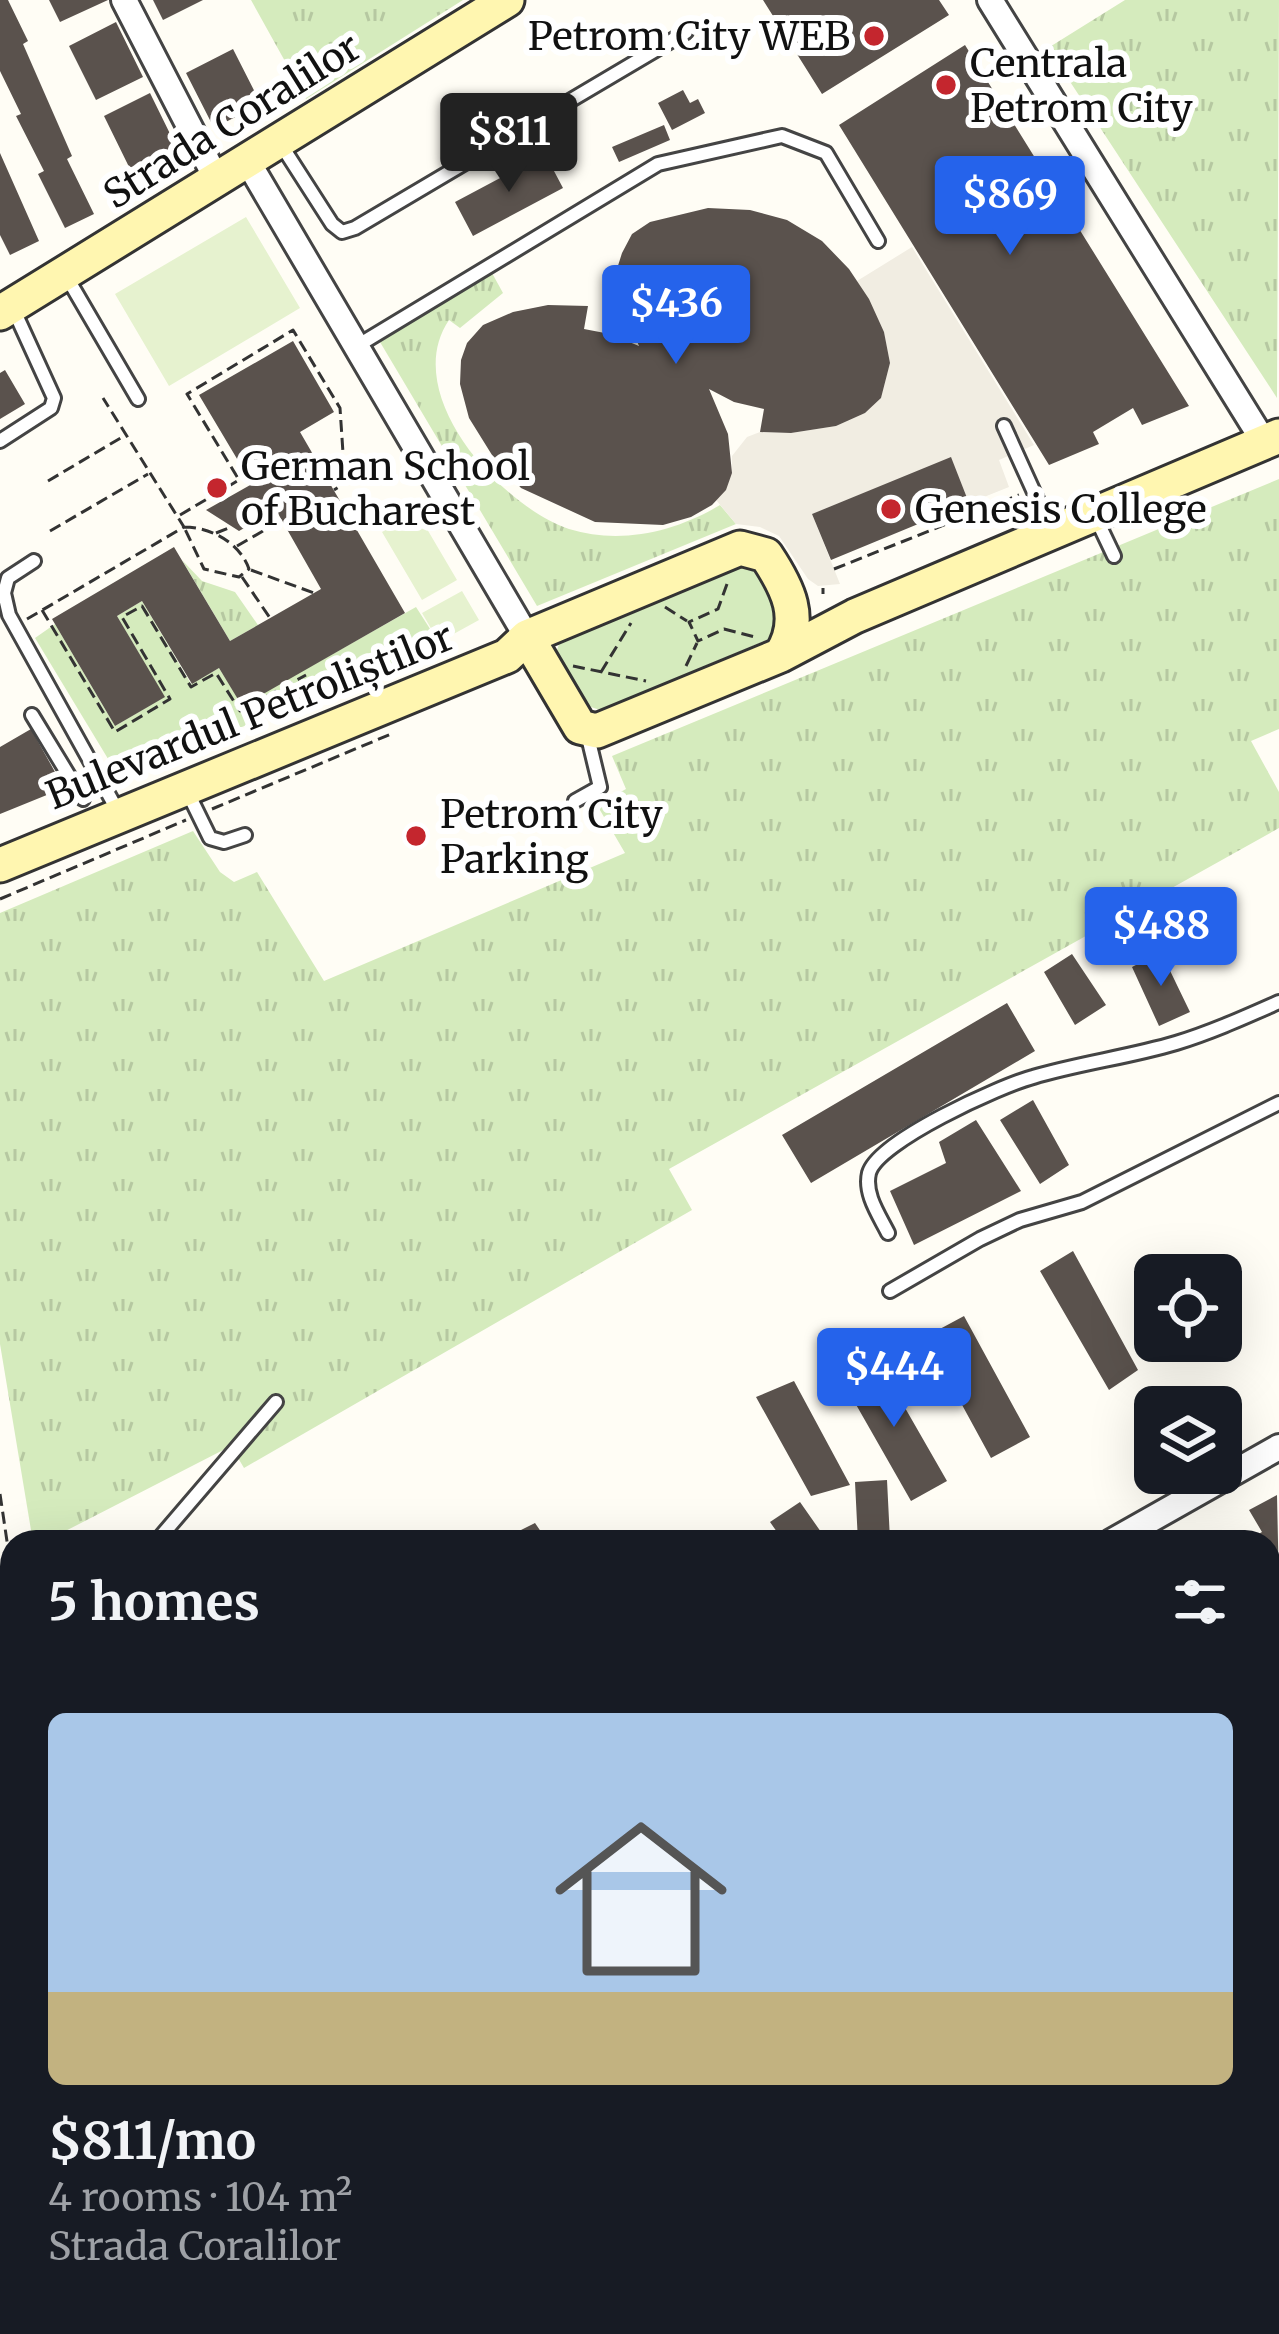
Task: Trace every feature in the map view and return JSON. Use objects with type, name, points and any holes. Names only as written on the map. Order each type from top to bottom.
[{"type":"street","points":[[124,0],[217,180]]},
{"type":"street","name":"Strada Coralilor","points":[[6,309],[507,0]]},
{"type":"street","points":[[769,647],[855,616],[1271,439],[990,0]]},
{"type":"street","points":[[248,162],[580,727],[587,731],[616,725],[792,637],[795,620],[787,593]]},
{"type":"street","name":"Bulevardul Petroliștilor","points":[[0,865],[120,816],[193,802],[507,656],[527,637],[740,548],[766,555],[787,593],[812,611],[855,616]]},
{"type":"street","points":[[1132,1530],[1279,1447]]},
{"type":"lane","points":[[279,142],[332,224],[342,232],[686,32]]},
{"type":"lane","points":[[356,346],[658,164],[782,136],[826,153],[878,241]]},
{"type":"lane","points":[[64,272],[138,399]]},
{"type":"lane","points":[[0,441],[51,408],[55,398],[6,309]]},
{"type":"lane","points":[[1004,426],[1052,533]]},
{"type":"lane","points":[[1094,515],[1114,556]]},
{"type":"lane","points":[[34,561],[8,578],[4,593],[9,615],[120,816]]},
{"type":"lane","points":[[32,715],[83,799]]},
{"type":"lane","points":[[575,801],[600,787],[587,731]]},
{"type":"lane","points":[[193,802],[210,838],[224,842],[244,835]]},
{"type":"lane","points":[[888,1233],[871,1199],[868,1180],[871,1166],[889,1148],[986,1095],[1032,1077],[1175,1043],[1279,1002]]},
{"type":"lane","points":[[890,1291],[1019,1220],[1097,1195],[1279,1103]]},
{"type":"lane","points":[[166,1530],[276,1402]]},
{"type":"path","points":[[178,517],[238,481],[187,394],[293,330],[340,408],[345,483],[334,490]]},
{"type":"path","points":[[103,398],[184,527],[204,569],[225,577],[249,569]]},
{"type":"path","points":[[48,482],[126,435]]},
{"type":"path","points":[[50,531],[150,473]]},
{"type":"path","points":[[1004,489],[1008,500]]},
{"type":"path","points":[[834,569],[1020,495]]},
{"type":"path","points":[[235,548],[282,520]]},
{"type":"path","points":[[25,620],[184,527],[214,533],[245,556],[249,569]]},
{"type":"path","points":[[214,533],[232,527]]},
{"type":"path","points":[[152,546],[159,556]]},
{"type":"path","points":[[852,551],[855,561]]},
{"type":"path","points":[[249,569],[314,593]]},
{"type":"path","points":[[241,575],[270,618]]},
{"type":"path","points":[[689,622],[718,609],[730,575]]},
{"type":"path","points":[[63,598],[70,609]]},
{"type":"path","points":[[662,605],[689,622],[698,641]]},
{"type":"path","points":[[42,610],[115,732],[170,699],[122,617],[142,606],[190,687],[217,673],[240,711],[306,675]]},
{"type":"path","points":[[601,672],[636,615]]},
{"type":"path","points":[[678,683],[698,641],[724,629],[769,647]]},
{"type":"path","points":[[556,663],[654,682]]},
{"type":"path","points":[[0,899],[193,802],[406,728]]},
{"type":"path","points":[[0,1494],[5,1530]]},
{"type":"green space","points":[[251,0],[463,0],[306,99]]},
{"type":"green space","points":[[1125,0],[1279,0],[1277,398],[1048,48]]},
{"type":"green space","points":[[246,217],[300,308],[169,386],[115,294]]},
{"type":"green space","points":[[492,273],[503,293],[460,328],[449,320],[437,349],[437,381],[447,413],[488,472],[542,516],[588,534],[627,536],[666,529],[720,505],[736,524],[537,606],[380,342]]},
{"type":"green space","points":[[1279,479],[1279,729],[1251,741],[1279,792],[1279,828],[669,1169],[692,1210],[244,1468],[231,1446],[67,1530],[31,1530],[0,1344],[0,913],[193,831],[220,872],[234,882],[257,872],[324,981],[625,853],[597,805],[626,789],[612,756]]},
{"type":"green space","points":[[417,512],[457,580],[422,600],[382,532]]},
{"type":"green space","points":[[182,560],[202,581],[235,592],[258,625],[230,641]]},
{"type":"green space","points":[[741,563],[757,570],[780,615],[774,637],[600,710],[585,705],[556,653],[561,638]]},
{"type":"green space","points":[[462,591],[479,620],[439,642],[422,613]]},
{"type":"green space","points":[[142,601],[191,684],[219,668],[242,705],[416,607],[441,646],[119,777],[35,638],[55,624],[115,726],[164,697],[117,616]]},
{"type":"shaded area","points":[[912,247],[1034,445],[999,460],[1009,487],[969,503],[951,458],[812,514],[840,584],[818,586],[779,536],[736,524],[716,500],[732,473],[732,456],[747,437],[836,426],[865,413],[881,398],[890,363],[884,332],[857,281]]},
{"type":"building","points":[[0,0],[8,0],[28,41],[23,44],[72,156],[67,159],[94,214],[65,228],[38,174],[44,171],[0,71]]},
{"type":"building","points":[[49,0],[108,0],[60,22]]},
{"type":"building","points":[[153,0],[203,0],[163,20]]},
{"type":"building","name":"Petrom City WEB","points":[[763,0],[939,0],[949,15],[822,94]]},
{"type":"building","points":[[116,22],[143,77],[96,100],[69,46]]},
{"type":"building","points":[[965,45],[1189,406],[1142,425],[1133,408],[1093,432],[1099,444],[1049,465],[839,125]]},
{"type":"building","points":[[233,49],[261,104],[214,128],[186,73]]},
{"type":"building","points":[[683,90],[690,103],[698,99],[705,113],[672,130],[658,103]]},
{"type":"building","points":[[150,93],[178,150],[132,173],[104,116]]},
{"type":"building","points":[[664,125],[670,140],[619,162],[612,147]]},
{"type":"building","points":[[0,153],[39,241],[10,255],[0,235]]},
{"type":"building","points":[[545,154],[563,188],[473,236],[455,202]]},
{"type":"building","points":[[708,208],[750,210],[787,220],[822,241],[849,269],[884,332],[890,363],[881,398],[865,413],[836,426],[760,432],[764,409],[734,402],[709,389],[728,434],[732,473],[726,490],[712,505],[663,525],[595,522],[521,488],[492,455],[469,418],[460,384],[467,343],[483,325],[513,312],[548,305],[588,306],[584,329],[639,346],[617,293],[622,253],[632,234],[650,222]]},
{"type":"building","points":[[293,341],[334,412],[300,432],[405,613],[242,706],[219,668],[192,684],[142,601],[117,616],[165,697],[115,726],[52,619],[174,547],[230,641],[321,589],[276,510],[239,531],[206,510],[252,484],[199,395]]},
{"type":"building","points":[[5,370],[25,404],[0,419],[0,373]]},
{"type":"building","name":"Genesis College","points":[[951,457],[969,503],[831,560],[812,514]]},
{"type":"building","points":[[31,729],[64,788],[0,814],[0,747]]},
{"type":"building","points":[[1161,952],[1190,1012],[1159,1026],[1132,967]]},
{"type":"building","points":[[1072,954],[1106,1005],[1075,1025],[1044,972]]},
{"type":"building","points":[[1007,1003],[1035,1051],[811,1183],[782,1135]]},
{"type":"building","points":[[1033,1100],[1069,1165],[1040,1184],[1000,1120]]},
{"type":"building","points":[[976,1120],[1021,1191],[914,1245],[890,1191],[946,1163],[939,1142]]},
{"type":"building","points":[[1073,1251],[1138,1370],[1109,1390],[1040,1271]]},
{"type":"building","points":[[964,1316],[1030,1437],[991,1458],[925,1337]]},
{"type":"building","points":[[877,1359],[947,1481],[911,1501],[842,1380]]},
{"type":"building","points":[[794,1381],[850,1485],[811,1496],[756,1397]]},
{"type":"building","points":[[887,1480],[890,1530],[857,1530],[855,1482]]},
{"type":"building","points":[[1277,1495],[1278,1530],[1261,1530],[1249,1510]]},
{"type":"building","points":[[800,1502],[820,1530],[776,1530],[770,1522]]},
{"type":"place","name":"Petrom City WEB","points":[[874,36]]},
{"type":"place","name":"Centrala Petrom City","points":[[946,85]]},
{"type":"place","name":"German School of Bucharest","points":[[217,488]]},
{"type":"place","name":"Genesis College","points":[[891,509]]},
{"type":"place","name":"Petrom City Parking","points":[[416,836]]}]
